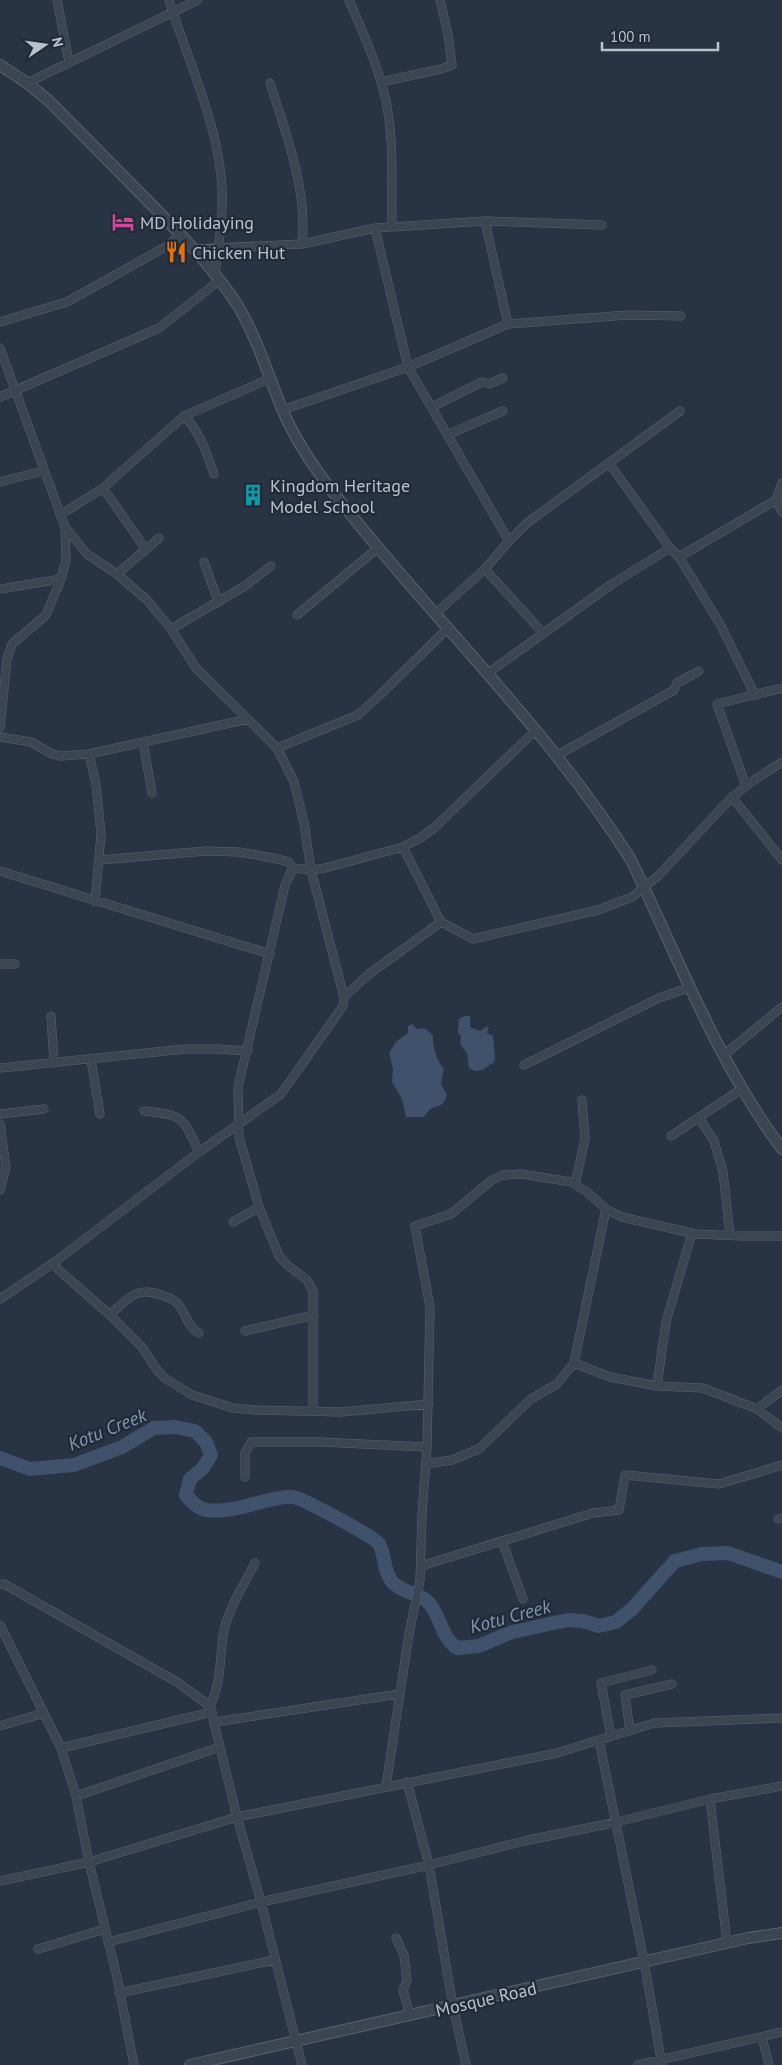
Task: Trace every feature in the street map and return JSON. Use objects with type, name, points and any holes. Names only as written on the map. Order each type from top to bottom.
[{"type":"street","points":[[57,0],[69,62]]},
{"type":"street","points":[[0,397],[159,328],[218,277],[218,248],[223,211],[221,175],[211,122],[169,0]]},
{"type":"street","points":[[27,83],[198,0]]},
{"type":"street","points":[[349,0],[381,82],[389,121],[392,227]]},
{"type":"street","points":[[381,82],[441,70],[452,65],[448,34],[440,0]]},
{"type":"street","points":[[0,65],[27,83],[66,118],[180,234],[218,277],[247,323],[271,378],[282,410],[312,464],[447,629],[488,673],[536,730],[614,833],[631,860],[724,1055],[782,1149]]},
{"type":"street","points":[[270,82],[293,156],[303,214],[302,244]]},
{"type":"street","points":[[194,250],[302,244],[376,228],[485,221],[602,225]]},
{"type":"street","points":[[485,221],[508,324]]},
{"type":"street","points":[[376,228],[408,367],[509,541]]},
{"type":"street","points":[[0,322],[67,302],[167,246],[180,234]]},
{"type":"street","points":[[282,410],[408,367],[508,324],[628,314],[681,316]]},
{"type":"street","points":[[0,348],[43,471],[65,527],[66,560],[61,579],[46,616],[12,644],[7,659],[0,728]]},
{"type":"street","points":[[60,514],[103,488],[184,416],[271,378]]},
{"type":"street","points":[[432,407],[482,382],[489,384],[503,378]]},
{"type":"street","points":[[448,435],[503,411]]},
{"type":"street","points":[[435,614],[485,569],[509,541],[528,523],[680,412]]},
{"type":"street","points":[[184,416],[195,427],[214,474]]},
{"type":"street","points":[[609,463],[670,548],[679,556],[720,624],[755,695]]},
{"type":"street","points":[[0,482],[43,471]]},
{"type":"street","points":[[679,556],[776,500],[782,483]]},
{"type":"street","points":[[103,488],[146,548]]},
{"type":"street","points":[[776,500],[782,512]]},
{"type":"street","points":[[0,1299],[52,1264],[199,1152],[280,1094],[343,1006],[344,996],[310,870],[304,823],[294,782],[277,748],[196,668],[171,629],[147,600],[117,574],[88,554],[65,527]]},
{"type":"street","points":[[117,574],[159,538]]},
{"type":"street","points":[[297,615],[379,547]]},
{"type":"street","points":[[488,673],[612,584],[670,548]]},
{"type":"street","points":[[204,562],[218,601]]},
{"type":"street","points":[[171,629],[245,586],[270,566]]},
{"type":"street","points":[[485,569],[543,633]]},
{"type":"street","points":[[0,589],[61,579]]},
{"type":"street","points":[[277,748],[358,715],[447,629]]},
{"type":"street","points":[[556,756],[674,690],[677,683],[700,671]]},
{"type":"street","points":[[746,786],[717,704],[782,688]]},
{"type":"street","points":[[0,737],[31,742],[52,754],[61,756],[89,754],[248,719]]},
{"type":"street","points":[[100,860],[206,851],[239,852],[278,859],[289,862],[293,868],[310,870],[403,847],[434,828],[536,730]]},
{"type":"street","points":[[143,742],[152,793]]},
{"type":"street","points":[[89,754],[96,784],[100,822],[100,860],[95,902]]},
{"type":"street","points":[[403,847],[441,922],[473,938],[598,910],[632,897],[644,888],[732,797],[782,762]]},
{"type":"street","points":[[732,797],[782,860]]},
{"type":"street","points":[[293,868],[285,885],[248,1051],[238,1087],[238,1137],[259,1207],[279,1256],[287,1266],[311,1285],[314,1315],[313,1411]]},
{"type":"street","points":[[0,871],[95,902],[270,954]]},
{"type":"street","points":[[344,996],[369,974],[441,922]]},
{"type":"street","points":[[0,964],[16,964]]},
{"type":"street","points":[[524,1065],[659,998],[691,987]]},
{"type":"street","points":[[724,1055],[782,1007]]},
{"type":"street","points":[[51,1016],[54,1063]]},
{"type":"street","points":[[0,1068],[185,1049],[248,1051]]},
{"type":"street","points":[[91,1060],[100,1114]]},
{"type":"street","points":[[671,1136],[743,1088]]},
{"type":"street","points":[[575,1184],[584,1139],[582,1100]]},
{"type":"street","points":[[0,1114],[44,1109]]},
{"type":"street","points":[[144,1111],[171,1114],[182,1118],[199,1152]]},
{"type":"street","points":[[699,1118],[714,1141],[723,1172],[730,1235]]},
{"type":"street","points":[[0,1124],[6,1167],[0,1190]]},
{"type":"street","points":[[386,1786],[399,1694],[421,1566],[422,1514],[429,1404],[430,1306],[415,1226],[451,1214],[492,1180],[503,1175],[522,1174],[571,1182],[587,1192],[606,1209],[622,1217],[692,1233],[782,1236]]},
{"type":"street","points":[[233,1222],[259,1207]]},
{"type":"street","points":[[426,1464],[452,1460],[479,1449],[531,1399],[557,1384],[574,1363],[606,1209]]},
{"type":"street","points":[[657,1386],[666,1322],[692,1233]]},
{"type":"street","points":[[52,1264],[110,1315],[142,1347],[157,1370],[166,1379],[192,1395],[233,1408],[255,1410],[341,1412],[429,1404]]},
{"type":"street","points":[[110,1315],[134,1294],[143,1291],[150,1292],[177,1302],[191,1327],[199,1332]]},
{"type":"street","points":[[245,1331],[314,1315]]},
{"type":"street","points":[[574,1363],[610,1377],[657,1386],[703,1388],[756,1409],[782,1428]]},
{"type":"street","points":[[756,1409],[782,1390]]},
{"type":"street","points":[[245,1477],[245,1452],[251,1442],[311,1442],[427,1447]]},
{"type":"street","points":[[421,1566],[593,1512],[619,1510],[625,1475],[719,1484],[782,1465]]},
{"type":"street","points":[[502,1541],[523,1600]]},
{"type":"street","points":[[255,1563],[225,1626],[218,1689],[211,1709],[237,1817],[261,1902],[274,1960],[302,2065]]},
{"type":"street","points":[[0,1584],[177,1682],[211,1709]]},
{"type":"street","points":[[0,1625],[61,1748],[76,1796],[134,2065]]},
{"type":"street","points":[[612,1736],[601,1684],[652,1670]]},
{"type":"street","points":[[630,1731],[625,1695],[672,1684]]},
{"type":"street","points":[[214,1722],[399,1694]]},
{"type":"street","points":[[61,1748],[211,1709]]},
{"type":"street","points":[[0,1726],[44,1713]]},
{"type":"street","points":[[0,1881],[89,1862],[237,1817],[557,1753],[654,1724],[782,1718]]},
{"type":"street","points":[[599,1740],[644,1962],[661,2062]]},
{"type":"street","points":[[76,1796],[220,1747]]},
{"type":"street","points":[[407,1782],[429,1865],[453,2006],[466,2065]]},
{"type":"street","points":[[108,1942],[261,1902],[429,1865],[524,1841],[617,1822],[710,1798],[782,1786]]},
{"type":"street","points":[[710,1798],[727,1943]]},
{"type":"street","points":[[38,1949],[105,1929]]},
{"type":"street","name":"Mosque Road","points":[[190,2065],[727,1943],[782,1933]]},
{"type":"street","points":[[396,1938],[404,1954],[407,1981],[403,1990],[410,2016]]},
{"type":"street","points":[[119,1993],[274,1960]]},
{"type":"street","points":[[638,2065],[661,2062],[782,2032]]},
{"type":"street","points":[[762,2037],[769,2065]]},
{"type":"water","points":[[470,1016],[470,1027],[480,1031],[489,1027],[487,1033],[493,1036],[495,1059],[493,1063],[482,1070],[475,1071],[469,1068],[467,1053],[460,1044],[461,1037],[458,1032],[459,1019]]},
{"type":"water","points":[[412,1024],[417,1029],[424,1028],[433,1035],[433,1044],[439,1062],[444,1069],[441,1084],[447,1095],[443,1104],[430,1109],[424,1117],[406,1117],[402,1099],[392,1082],[393,1069],[389,1053],[396,1042],[408,1033],[408,1026]]},
{"type":"waterway","name":"Kotu Creek","points":[[0,1458],[30,1469],[74,1465],[122,1447],[154,1428],[175,1427],[195,1431],[206,1442],[211,1455],[203,1468],[190,1479],[186,1495],[195,1504],[201,1508],[215,1511],[239,1508],[278,1498],[292,1497],[300,1499],[342,1520],[379,1544],[390,1579],[397,1586],[421,1597],[429,1603],[444,1633],[457,1648],[479,1646],[512,1632],[568,1620],[583,1621],[599,1626],[616,1622],[632,1609],[675,1561],[702,1554],[728,1553],[782,1572]]},
{"type":"place","name":"MD Holidaying","points":[[123,222]]},
{"type":"place","name":"Chicken Hut","points":[[176,252]]},
{"type":"place","name":"Kingdom Heritage Model School","points":[[253,495]]}]
